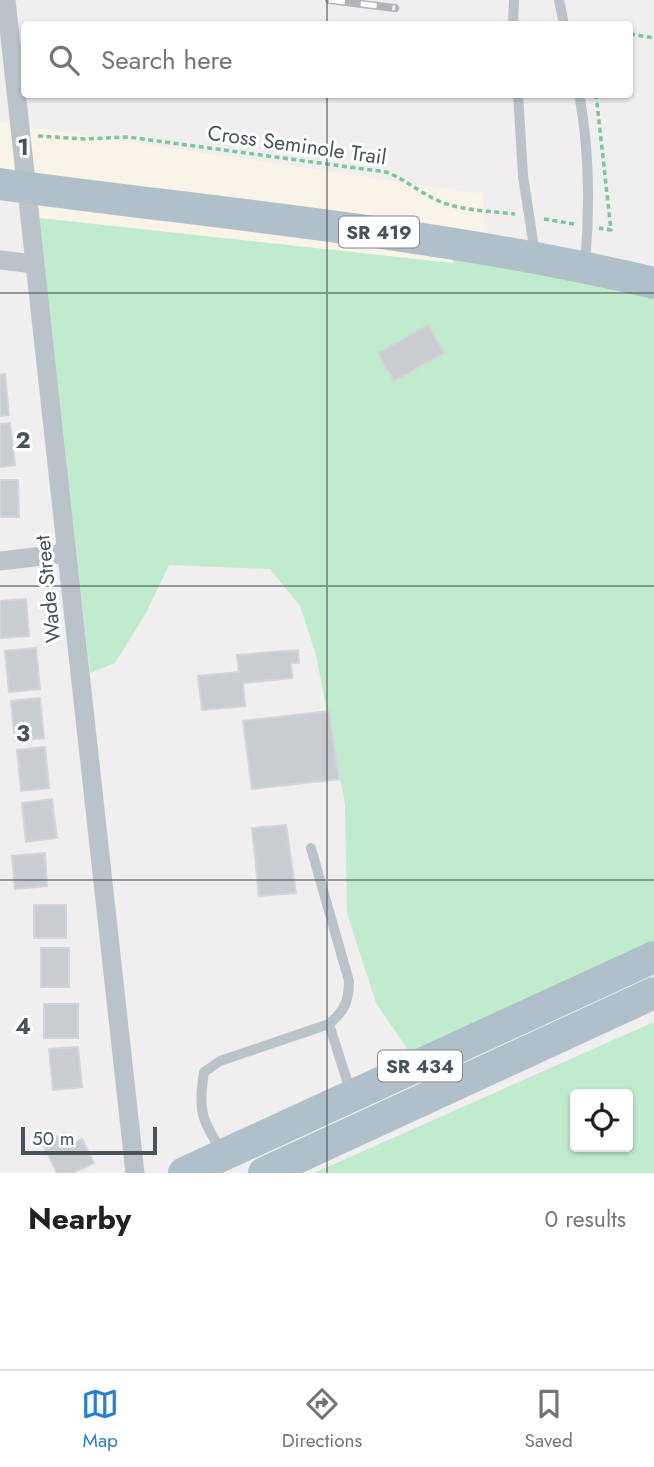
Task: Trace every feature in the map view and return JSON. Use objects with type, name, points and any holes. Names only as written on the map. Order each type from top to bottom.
[{"type":"main road","name":"SR 419","points":[[13,185],[408,236],[654,283]]},
{"type":"main road","name":"SR 434","points":[[184,1173],[654,957]]},
{"type":"main road","name":"SR 434","points":[[264,1173],[654,993]]},
{"type":"street","name":"Wade Street","points":[[6,0],[13,185],[34,264],[135,1173]]},
{"type":"street","points":[[0,260],[34,264]]},
{"type":"street","points":[[0,561],[67,553]]},
{"type":"lane","points":[[513,21],[514,0]]},
{"type":"lane","points":[[559,0],[563,21]]},
{"type":"lane","points":[[517,98],[523,176],[535,259]]},
{"type":"lane","points":[[580,98],[586,131],[588,226],[585,268]]},
{"type":"lane","points":[[225,1154],[208,1130],[200,1100],[204,1072],[220,1061],[328,1024],[345,1010],[349,996],[349,981],[311,848]]},
{"type":"lane","points":[[328,1024],[352,1097]]},
{"type":"path","points":[[633,35],[654,38]]},
{"type":"path","name":"Cross Seminole Trail","points":[[43,136],[151,140],[386,172],[440,202],[453,206],[611,230],[596,98]]},
{"type":"shaded area","points":[[0,122],[10,124],[15,175],[0,173]]},
{"type":"shaded area","points":[[29,127],[476,193],[483,191],[485,239],[35,178]]},
{"type":"shaded area","points":[[37,199],[453,255],[454,264],[39,218]]},
{"type":"green space","points":[[39,218],[453,263],[453,255],[654,294],[654,945],[413,1057],[376,1003],[347,913],[345,804],[316,655],[300,606],[270,569],[169,565],[146,613],[115,663],[90,673]]},
{"type":"green space","points":[[654,1022],[654,1173],[314,1173]]},
{"type":"building","points":[[428,325],[444,353],[394,381],[378,353]]},
{"type":"building","points":[[5,374],[9,415],[0,416],[0,375]]},
{"type":"building","points":[[10,423],[15,465],[0,467],[0,424]]},
{"type":"building","points":[[0,480],[18,480],[19,517],[0,517]]},
{"type":"building","points":[[26,599],[29,636],[0,638],[0,601]]},
{"type":"building","points":[[36,648],[40,689],[9,692],[5,651]]},
{"type":"building","points":[[298,650],[299,663],[291,663],[292,678],[243,683],[245,706],[202,710],[198,676],[239,672],[237,655]]},
{"type":"building","points":[[40,698],[44,738],[15,741],[11,701]]},
{"type":"building","points":[[329,711],[339,779],[252,789],[243,721]]},
{"type":"building","points":[[45,747],[49,788],[21,791],[17,750]]},
{"type":"building","points":[[52,799],[57,838],[26,842],[22,803]]},
{"type":"building","points":[[286,825],[296,893],[259,896],[252,828]]},
{"type":"building","points":[[45,853],[47,886],[15,889],[12,856]]},
{"type":"building","points":[[34,905],[66,905],[66,938],[34,938]]},
{"type":"building","points":[[41,948],[69,948],[69,987],[41,987]]},
{"type":"building","points":[[44,1004],[78,1004],[78,1038],[44,1038]]},
{"type":"building","points":[[78,1047],[82,1087],[53,1090],[49,1049]]},
{"type":"building","points":[[64,1133],[70,1145],[82,1139],[94,1163],[73,1173],[57,1173],[43,1144]]},
{"type":"railway","points":[[329,0],[395,8]]}]
